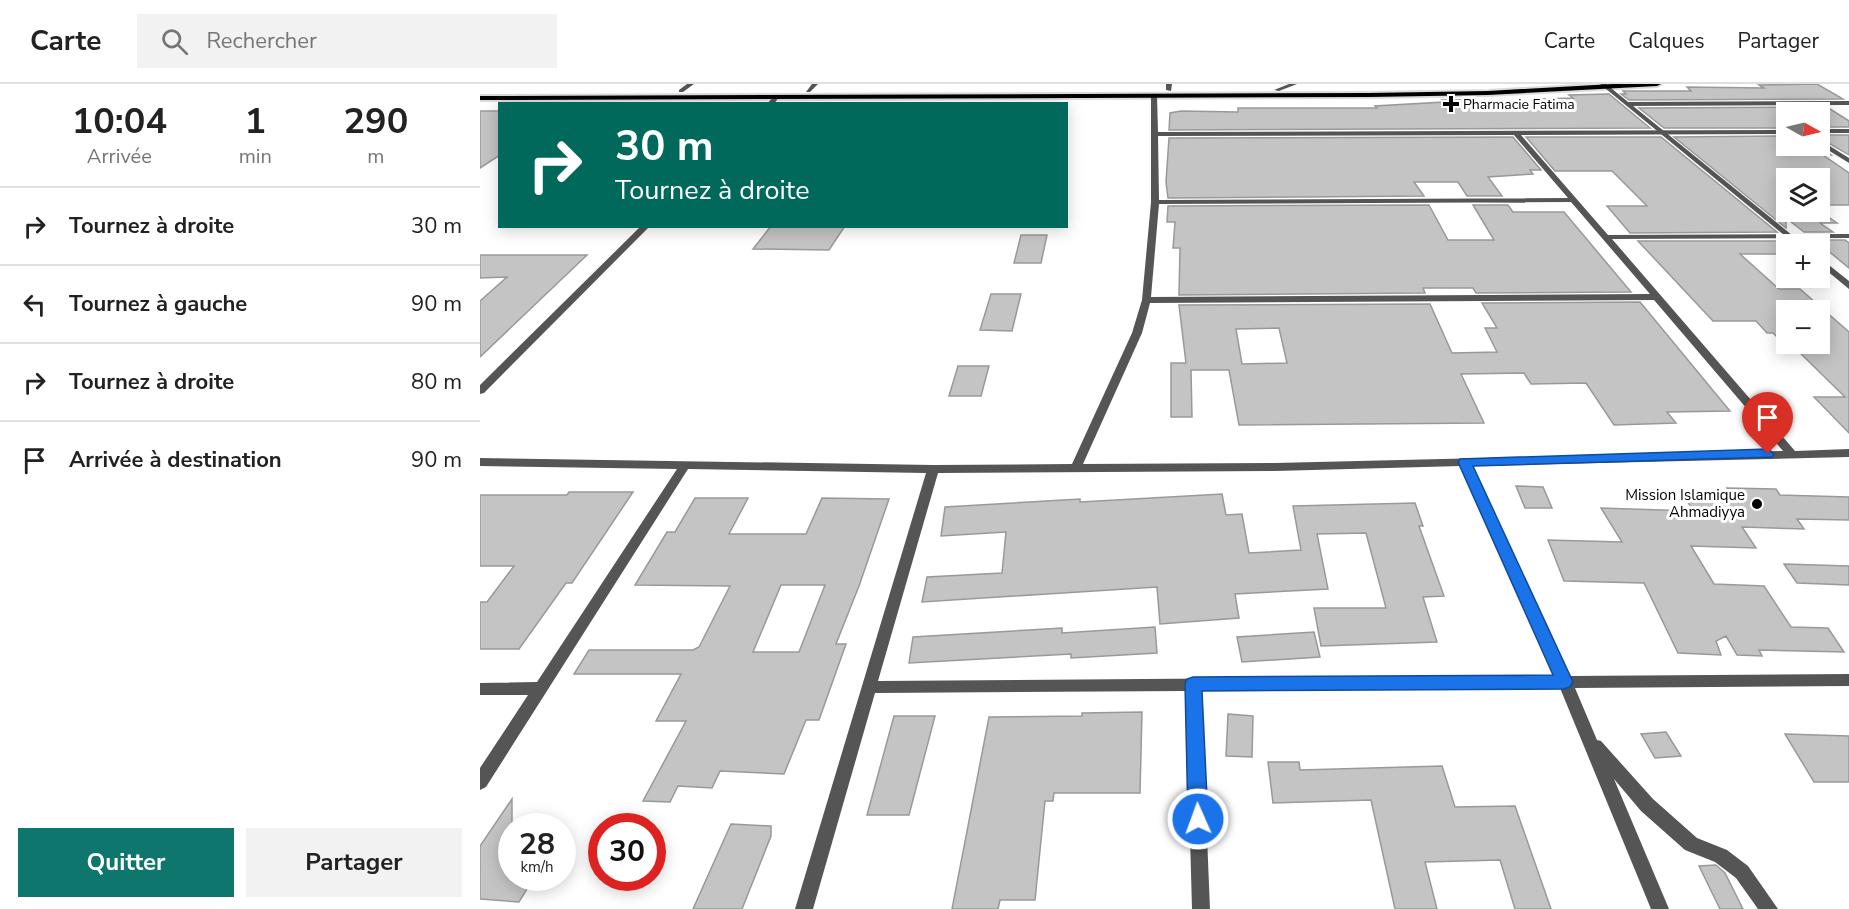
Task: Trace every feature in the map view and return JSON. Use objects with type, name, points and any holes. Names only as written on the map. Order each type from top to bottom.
[{"type":"highway","points":[[480,92],[1169,87],[1277,90],[1416,89],[1547,84]]},
{"type":"highway","points":[[480,98],[773,100],[1418,94],[1658,84]]},
{"type":"street","points":[[681,91],[691,84]]},
{"type":"street","points":[[808,91],[815,84]]},
{"type":"street","points":[[1277,90],[1294,84]]},
{"type":"street","points":[[1605,85],[1785,234]]},
{"type":"street","points":[[1076,468],[1137,333],[1146,300],[1155,202],[1154,96]]},
{"type":"street","points":[[1628,104],[1849,103]]},
{"type":"street","points":[[1830,132],[1849,131]]},
{"type":"street","points":[[1515,132],[1791,453]]},
{"type":"street","points":[[1155,134],[1776,132]]},
{"type":"street","points":[[1830,149],[1849,161]]},
{"type":"street","points":[[1155,202],[1574,200]]},
{"type":"street","points":[[480,391],[644,228]]},
{"type":"street","points":[[1830,236],[1849,236]]},
{"type":"street","points":[[1605,237],[1776,237]]},
{"type":"street","points":[[1830,270],[1849,286]]},
{"type":"street","points":[[1146,300],[1657,297]]},
{"type":"street","points":[[480,462],[933,469],[1275,467],[1849,453]]},
{"type":"street","points":[[1465,462],[1564,682],[1660,909]]},
{"type":"street","points":[[480,782],[685,465]]},
{"type":"street","points":[[804,909],[933,469]]},
{"type":"street","points":[[870,687],[1849,680]]},
{"type":"street","points":[[1193,684],[1201,909]]},
{"type":"street","points":[[480,688],[540,688]]},
{"type":"street","points":[[1588,738],[1647,805],[1691,844],[1721,856],[1742,872],[1769,909]]},
{"type":"building","points":[[1817,84],[1843,99],[1629,100],[1621,94],[1626,94],[1623,91],[1691,91],[1687,87],[1764,88],[1759,85]]},
{"type":"building","points":[[1609,94],[1650,128],[1169,130],[1170,113],[1181,111],[1238,112],[1238,108],[1377,108],[1375,106],[1444,102],[1442,100],[1466,100],[1478,106],[1549,105],[1542,99],[1573,98],[1569,95]]},
{"type":"building","points":[[1776,107],[1776,128],[1664,128],[1639,108]]},
{"type":"building","points":[[1830,109],[1849,121],[1849,127],[1830,127]]},
{"type":"building","points":[[480,111],[498,111],[498,156],[480,168]]},
{"type":"building","points":[[1830,135],[1849,135],[1849,155],[1830,144]]},
{"type":"building","points":[[1776,136],[1776,156],[1824,156],[1849,173],[1849,205],[1830,205],[1830,168],[1776,168],[1776,220],[1674,137]]},
{"type":"building","points":[[1513,137],[1541,170],[1530,170],[1533,174],[1488,177],[1502,196],[1467,196],[1458,182],[1414,182],[1424,196],[1168,198],[1166,182],[1169,138]]},
{"type":"building","points":[[1526,137],[1661,137],[1777,232],[1630,233],[1607,206],[1647,206],[1612,171],[1555,171]]},
{"type":"building","points":[[1429,205],[1448,240],[1494,240],[1473,205],[1508,205],[1513,212],[1564,212],[1631,292],[1476,293],[1473,288],[1423,288],[1425,293],[1179,295],[1180,248],[1173,248],[1175,222],[1167,222],[1168,206]]},
{"type":"building","points":[[1830,218],[1837,223],[1820,223],[1833,232],[1804,232],[1791,222],[1830,222]]},
{"type":"building","points":[[769,228],[844,228],[829,250],[753,249]]},
{"type":"building","points":[[1021,235],[1047,235],[1041,263],[1014,263]]},
{"type":"building","points":[[1830,240],[1845,240],[1849,243],[1849,268],[1830,252]]},
{"type":"building","points":[[1638,241],[1776,241],[1776,254],[1740,254],[1776,288],[1800,289],[1813,300],[1776,300],[1776,336],[1773,333],[1767,333],[1756,321],[1713,321]]},
{"type":"building","points":[[480,255],[587,255],[480,357],[480,301],[507,277],[480,278]]},
{"type":"building","points":[[991,294],[1021,294],[1012,331],[980,330]]},
{"type":"building","points":[[1640,302],[1730,411],[1667,412],[1676,423],[1614,425],[1586,383],[1531,384],[1524,373],[1461,374],[1484,423],[1239,425],[1229,370],[1191,370],[1192,417],[1171,417],[1171,363],[1186,363],[1179,305],[1430,304],[1452,353],[1497,352],[1485,328],[1497,328],[1482,303]],"holes":[[[1279,328],[1287,363],[1242,364],[1236,329]]]},
{"type":"building","points":[[1830,315],[1849,332],[1849,433],[1814,397],[1845,397],[1801,354],[1830,354]]},
{"type":"building","points":[[958,366],[989,366],[981,396],[949,396]]},
{"type":"building","points":[[1516,486],[1543,487],[1552,508],[1525,508]]},
{"type":"building","points":[[1727,488],[1776,489],[1780,495],[1849,497],[1849,520],[1797,519],[1804,529],[1742,527],[1756,548],[1691,546],[1714,584],[1764,586],[1791,627],[1828,628],[1844,652],[1759,650],[1762,656],[1737,655],[1726,636],[1716,641],[1721,655],[1678,653],[1644,583],[1564,581],[1548,540],[1622,542],[1601,508],[1693,511],[1685,497],[1734,498]]},
{"type":"building","points":[[569,492],[633,492],[572,583],[566,583],[519,649],[480,649],[480,602],[487,602],[514,566],[480,566],[480,495],[567,495]]},
{"type":"building","points":[[1222,494],[1226,515],[1242,514],[1249,553],[1301,550],[1293,506],[1415,503],[1423,526],[1419,526],[1444,596],[1423,597],[1437,642],[1321,646],[1314,608],[1386,608],[1366,533],[1317,534],[1328,589],[1235,594],[1239,618],[1160,624],[1157,587],[922,602],[927,577],[1002,573],[1006,532],[941,536],[945,507]]},
{"type":"building","points":[[695,498],[748,498],[729,534],[806,534],[822,498],[889,499],[836,644],[846,644],[819,720],[806,720],[784,774],[720,771],[712,788],[678,786],[670,802],[643,801],[686,721],[656,721],[681,674],[574,674],[589,650],[693,650],[699,647],[730,586],[635,585],[667,532],[675,532]],"holes":[[[781,585],[825,585],[799,652],[753,652]]]},
{"type":"building","points":[[1784,564],[1849,566],[1849,585],[1797,583]]},
{"type":"building","points":[[1155,627],[1157,653],[1071,658],[1071,654],[909,663],[913,637],[1062,628],[1062,633]]},
{"type":"building","points":[[1314,632],[1320,657],[1242,662],[1237,637]]},
{"type":"building","points":[[1142,712],[1140,793],[1054,793],[1053,801],[1045,801],[1035,900],[1000,900],[998,909],[952,909],[989,717],[1082,716],[1082,713]]},
{"type":"building","points":[[1228,714],[1253,716],[1252,757],[1226,756]]},
{"type":"building","points":[[894,716],[935,716],[909,815],[867,815]]},
{"type":"building","points":[[1666,732],[1681,756],[1655,758],[1641,734]]},
{"type":"building","points":[[1785,734],[1849,736],[1849,782],[1814,782]]},
{"type":"building","points":[[1268,762],[1299,762],[1300,770],[1442,766],[1455,807],[1515,806],[1551,909],[1515,909],[1500,860],[1425,862],[1437,909],[1395,909],[1371,800],[1273,803]]},
{"type":"building","points":[[512,799],[512,813],[502,813]]},
{"type":"building","points":[[498,820],[498,891],[526,891],[519,902],[480,899],[480,846]]},
{"type":"building","points":[[731,824],[771,826],[771,836],[742,909],[693,909]]},
{"type":"building","points":[[1716,865],[1725,873],[1743,909],[1720,909],[1699,866]]},
{"type":"place","name":"Pharmacie Fatima","points":[[1451,104]]},
{"type":"place","name":"Mission Islamique Ahmadiyya","points":[[1757,504]]},
{"type":"route","points":[[1198,819],[1193,684],[1564,682],[1465,462],[1768,454]]}]
